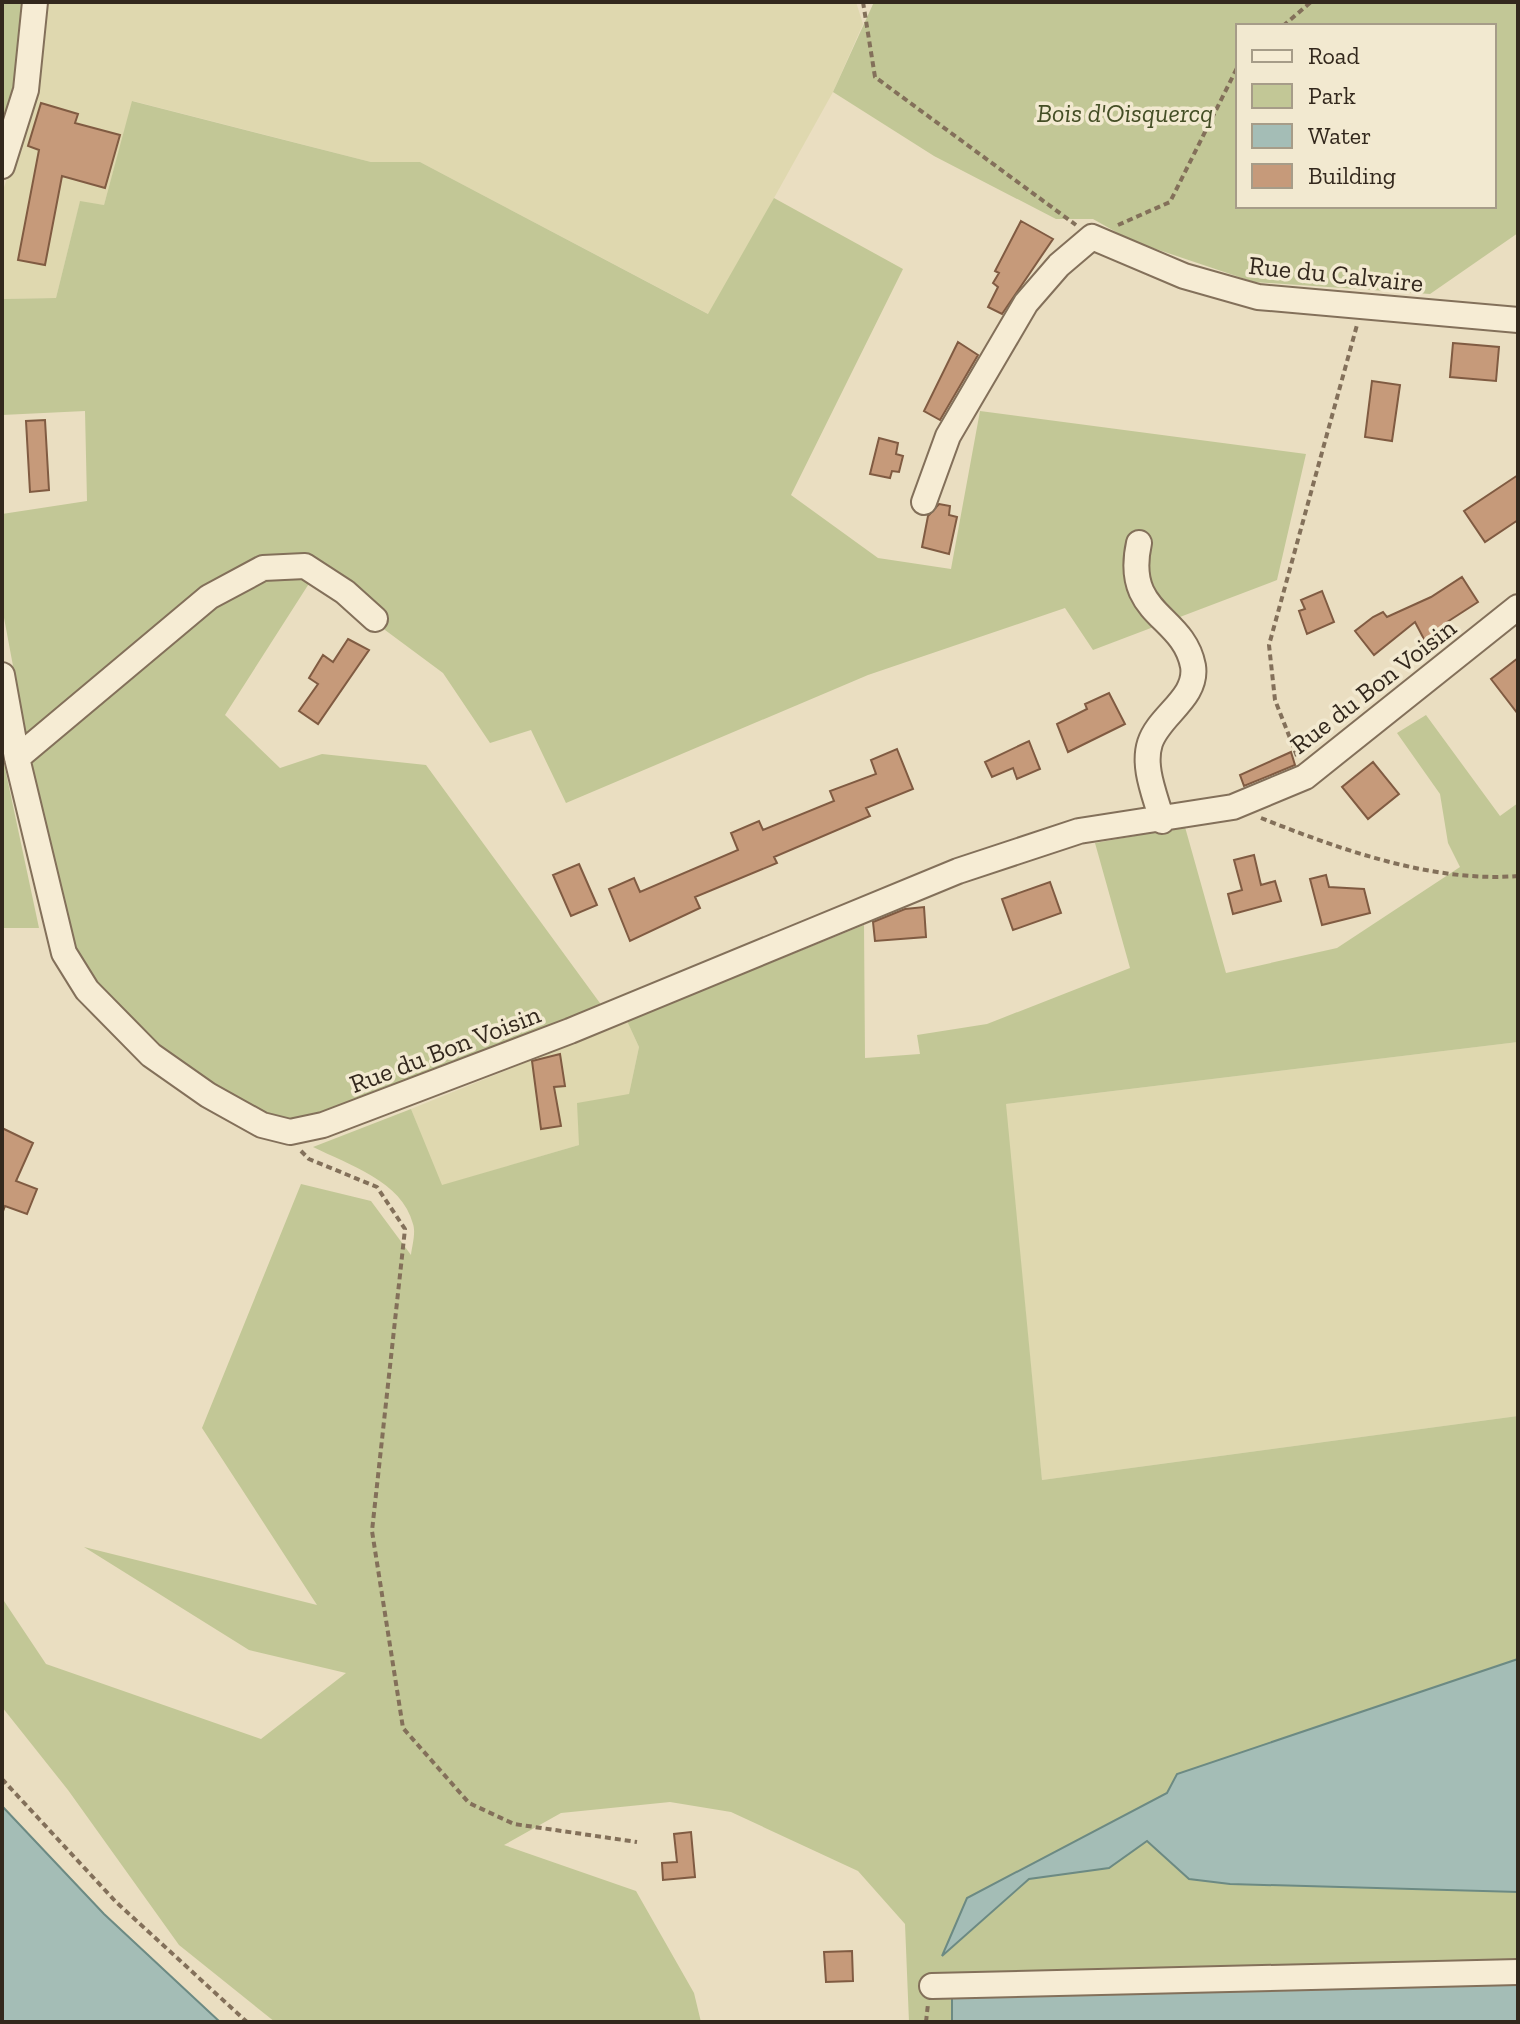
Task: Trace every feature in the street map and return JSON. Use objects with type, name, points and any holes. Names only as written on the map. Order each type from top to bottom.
[{"type":"street","points":[[2,166],[26,90],[35,2]]},
{"type":"street","points":[[924,502],[948,436],[1026,303],[1059,265],[1092,237]]},
{"type":"street","name":"Rue du Calvaire","points":[[1092,237],[1224,289],[1258,297],[1518,320]]},
{"type":"street","points":[[1139,543],[1137,576],[1142,597],[1176,636],[1193,667],[1192,685],[1160,721],[1149,745],[1148,774],[1162,821]]},
{"type":"street","points":[[17,758],[209,597],[263,568],[305,566],[345,592],[375,619]]},
{"type":"street","name":"Rue du Bon Voisin","points":[[290,1132],[323,1125],[556,1036],[958,871],[1079,831],[1162,821],[1233,807],[1305,777],[1518,607]]},
{"type":"street","points":[[2,675],[17,758],[64,953],[87,990],[151,1055],[185,1079],[262,1125],[290,1132]]},
{"type":"street","points":[[932,1986],[1518,1972]]},
{"type":"path","points":[[863,2],[875,77],[1092,237],[1170,202],[1236,70]]},
{"type":"path","points":[[1285,24],[1311,2]]},
{"type":"path","points":[[1305,777],[1275,700],[1269,645],[1362,307]]},
{"type":"path","points":[[1233,807],[1343,851],[1484,879],[1518,876]]},
{"type":"path","points":[[290,1132],[309,1159],[377,1187],[405,1229],[372,1531],[403,1728],[469,1803],[514,1824],[637,1842]]},
{"type":"path","points":[[2,1779],[116,1902],[247,2022]]},
{"type":"shaded area","points":[[43,2],[856,2],[863,24],[833,92],[774,198],[716,318],[420,162],[371,162],[133,101],[104,205],[80,202],[56,298],[2,299],[2,193],[14,159]]},
{"type":"shaded area","points":[[627,1021],[639,1047],[629,1094],[579,1145],[441,1186],[411,1109]]},
{"type":"shaded area","points":[[1518,1042],[1518,1416],[1042,1480],[1005,1104]]},
{"type":"green space","points":[[2,2],[26,2],[25,67],[2,138]]},
{"type":"green space","name":"Bois d'Oisquercq","points":[[874,2],[1518,2],[1518,233],[1430,294],[1254,282],[1132,241],[1093,219],[1056,219],[934,156],[833,92]]},
{"type":"green space","points":[[132,101],[371,162],[420,162],[708,314],[774,198],[903,269],[791,495],[878,558],[951,569],[980,411],[1306,454],[1277,580],[1093,650],[1065,608],[868,675],[566,803],[531,730],[490,743],[443,673],[381,627],[310,582],[225,715],[280,768],[322,754],[426,765],[605,1010],[296,1123],[276,1121],[187,1070],[100,996],[64,939],[2,607],[2,514],[87,501],[85,411],[2,415],[2,299],[56,298],[80,201],[104,205]]},
{"type":"green space","points":[[1426,715],[1500,816],[1518,803],[1518,1042],[1006,1104],[1042,1480],[1518,1416],[1518,1659],[1177,1774],[1167,1793],[967,1898],[944,1955],[1029,1879],[1109,1868],[1147,1841],[1189,1879],[1230,1884],[1518,1892],[1518,1977],[952,1997],[952,2022],[909,2022],[905,1924],[858,1871],[731,1812],[670,1802],[561,1813],[504,1845],[636,1891],[694,1993],[701,2022],[275,2022],[179,1945],[68,1790],[2,1707],[2,1598],[46,1664],[261,1739],[346,1673],[249,1650],[84,1547],[317,1605],[202,1428],[301,1184],[371,1201],[411,1255],[414,1228],[398,1196],[372,1176],[313,1147],[411,1109],[442,1185],[579,1145],[577,1103],[629,1094],[639,1047],[627,1021],[864,925],[865,1058],[920,1054],[917,1035],[987,1024],[1130,968],[1095,843],[1185,827],[1226,973],[1337,948],[1460,867],[1448,843],[1440,794],[1397,733]]},
{"type":"green space","points":[[2,754],[39,928],[2,928]]},
{"type":"water","points":[[1518,1659],[1518,1892],[1230,1884],[1189,1879],[1147,1841],[1109,1868],[1029,1879],[942,1956],[967,1898],[1167,1793],[1177,1774]]},
{"type":"water","points":[[2,1806],[104,1914],[220,2022],[2,2022]]},
{"type":"water","points":[[1518,1977],[1518,2022],[952,2022],[952,1997]]},
{"type":"building","points":[[41,103],[78,114],[75,123],[120,135],[105,188],[62,176],[45,265],[18,260],[39,150],[28,146]]},
{"type":"building","points":[[1021,221],[1053,239],[1002,314],[988,307],[998,287],[993,283],[999,273],[995,271]]},
{"type":"building","points":[[958,342],[978,355],[940,420],[924,411]]},
{"type":"building","points":[[1453,343],[1499,347],[1496,381],[1450,377]]},
{"type":"building","points":[[1372,381],[1400,385],[1392,441],[1365,437]]},
{"type":"building","points":[[45,420],[49,490],[30,492],[26,421]]},
{"type":"building","points":[[879,438],[898,443],[896,454],[903,456],[899,472],[892,471],[890,478],[870,474]]},
{"type":"building","points":[[1518,475],[1518,520],[1485,542],[1464,511]]},
{"type":"building","points":[[939,504],[950,506],[949,515],[957,517],[949,554],[922,547],[928,516]]},
{"type":"building","points":[[1462,577],[1478,602],[1444,624],[1448,631],[1426,643],[1415,622],[1374,655],[1355,631],[1373,617],[1383,612],[1387,617],[1431,597]]},
{"type":"building","points":[[1322,591],[1334,622],[1307,634],[1299,611],[1305,609],[1301,600]]},
{"type":"building","points":[[348,639],[369,650],[318,724],[299,711],[318,684],[309,678],[323,655],[333,662]]},
{"type":"building","points":[[1518,658],[1518,714],[1491,679]]},
{"type":"building","points":[[1109,693],[1125,724],[1068,752],[1057,724],[1087,709],[1085,704]]},
{"type":"building","points":[[1029,741],[1040,769],[1017,779],[1013,768],[992,777],[985,762]]},
{"type":"building","points":[[897,749],[913,789],[866,808],[870,816],[774,857],[777,863],[695,897],[700,908],[630,941],[609,889],[634,878],[640,892],[738,850],[731,833],[759,821],[763,830],[834,801],[830,791],[876,774],[871,760]]},
{"type":"building","points":[[1291,752],[1295,765],[1244,786],[1240,775]]},
{"type":"building","points":[[1373,762],[1399,794],[1368,819],[1342,787]]},
{"type":"building","points":[[1254,855],[1261,885],[1275,881],[1281,901],[1233,914],[1228,894],[1242,890],[1234,860]]},
{"type":"building","points":[[579,864],[597,905],[571,916],[553,875]]},
{"type":"building","points":[[1326,875],[1329,887],[1364,889],[1370,913],[1322,925],[1310,879]]},
{"type":"building","points":[[1050,882],[1061,913],[1013,930],[1002,899]]},
{"type":"building","points":[[924,907],[926,937],[875,941],[873,922],[905,909]]},
{"type":"building","points":[[560,1054],[565,1086],[554,1087],[561,1126],[541,1129],[532,1061]]},
{"type":"building","points":[[2,1128],[33,1143],[16,1181],[37,1189],[27,1214],[5,1206],[2,1214]]},
{"type":"building","points":[[691,1832],[695,1877],[663,1880],[662,1863],[677,1862],[674,1834]]},
{"type":"building","points":[[852,1951],[853,1981],[826,1982],[824,1952]]}]
